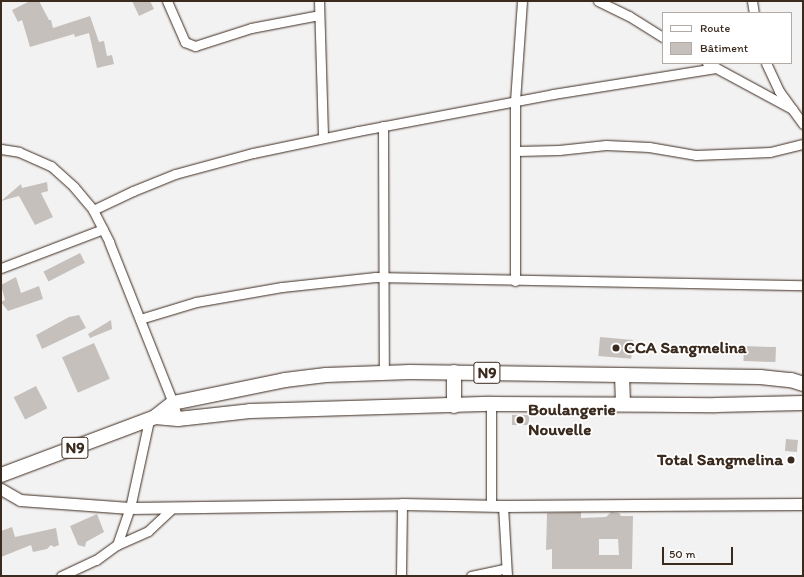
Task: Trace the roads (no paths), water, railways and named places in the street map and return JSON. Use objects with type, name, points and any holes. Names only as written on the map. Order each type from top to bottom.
[{"type":"highway","name":"N9","points":[[1,475],[152,419],[173,404],[285,380],[326,375],[454,372],[760,377],[792,380],[803,384]]},
{"type":"highway","points":[[454,372],[454,406]]},
{"type":"highway","points":[[622,375],[623,404]]},
{"type":"highway","name":"N9","points":[[152,419],[178,420],[250,411],[491,404],[716,405],[803,403]]},
{"type":"street","points":[[167,1],[185,42],[195,46],[251,28],[319,15]]},
{"type":"street","points":[[319,1],[323,138]]},
{"type":"street","points":[[515,281],[515,102],[522,1]]},
{"type":"street","points":[[752,1],[754,12]]},
{"type":"street","points":[[603,2],[662,35]]},
{"type":"street","points":[[709,64],[792,109]]},
{"type":"street","points":[[766,64],[779,91],[803,124]]},
{"type":"street","points":[[93,210],[133,191],[175,174],[253,153],[383,126],[716,68]]},
{"type":"street","points":[[383,126],[384,373]]},
{"type":"street","points":[[516,151],[559,150],[606,145],[649,147],[696,155],[770,152],[803,144]]},
{"type":"street","points":[[1,149],[19,152],[50,166],[74,186],[93,210],[103,229],[140,319],[178,420]]},
{"type":"street","points":[[1,268],[103,229]]},
{"type":"street","points":[[140,319],[196,302],[282,287],[384,278],[803,285]]},
{"type":"street","points":[[491,404],[491,506]]},
{"type":"street","points":[[117,545],[130,508],[152,419]]},
{"type":"street","points":[[1,489],[20,500],[130,508],[402,504],[491,506],[803,504]]},
{"type":"street","points":[[401,576],[402,504]]},
{"type":"street","points":[[472,576],[506,572],[503,506]]},
{"type":"street","points":[[61,576],[96,560],[117,545],[148,531],[173,508]]},
{"type":"place","name":"CCA Sangmelina","points":[[616,348]]},
{"type":"place","name":"Boulangerie Nouvelle","points":[[520,420]]},
{"type":"place","name":"Total Sangmelina","points":[[791,460]]}]
